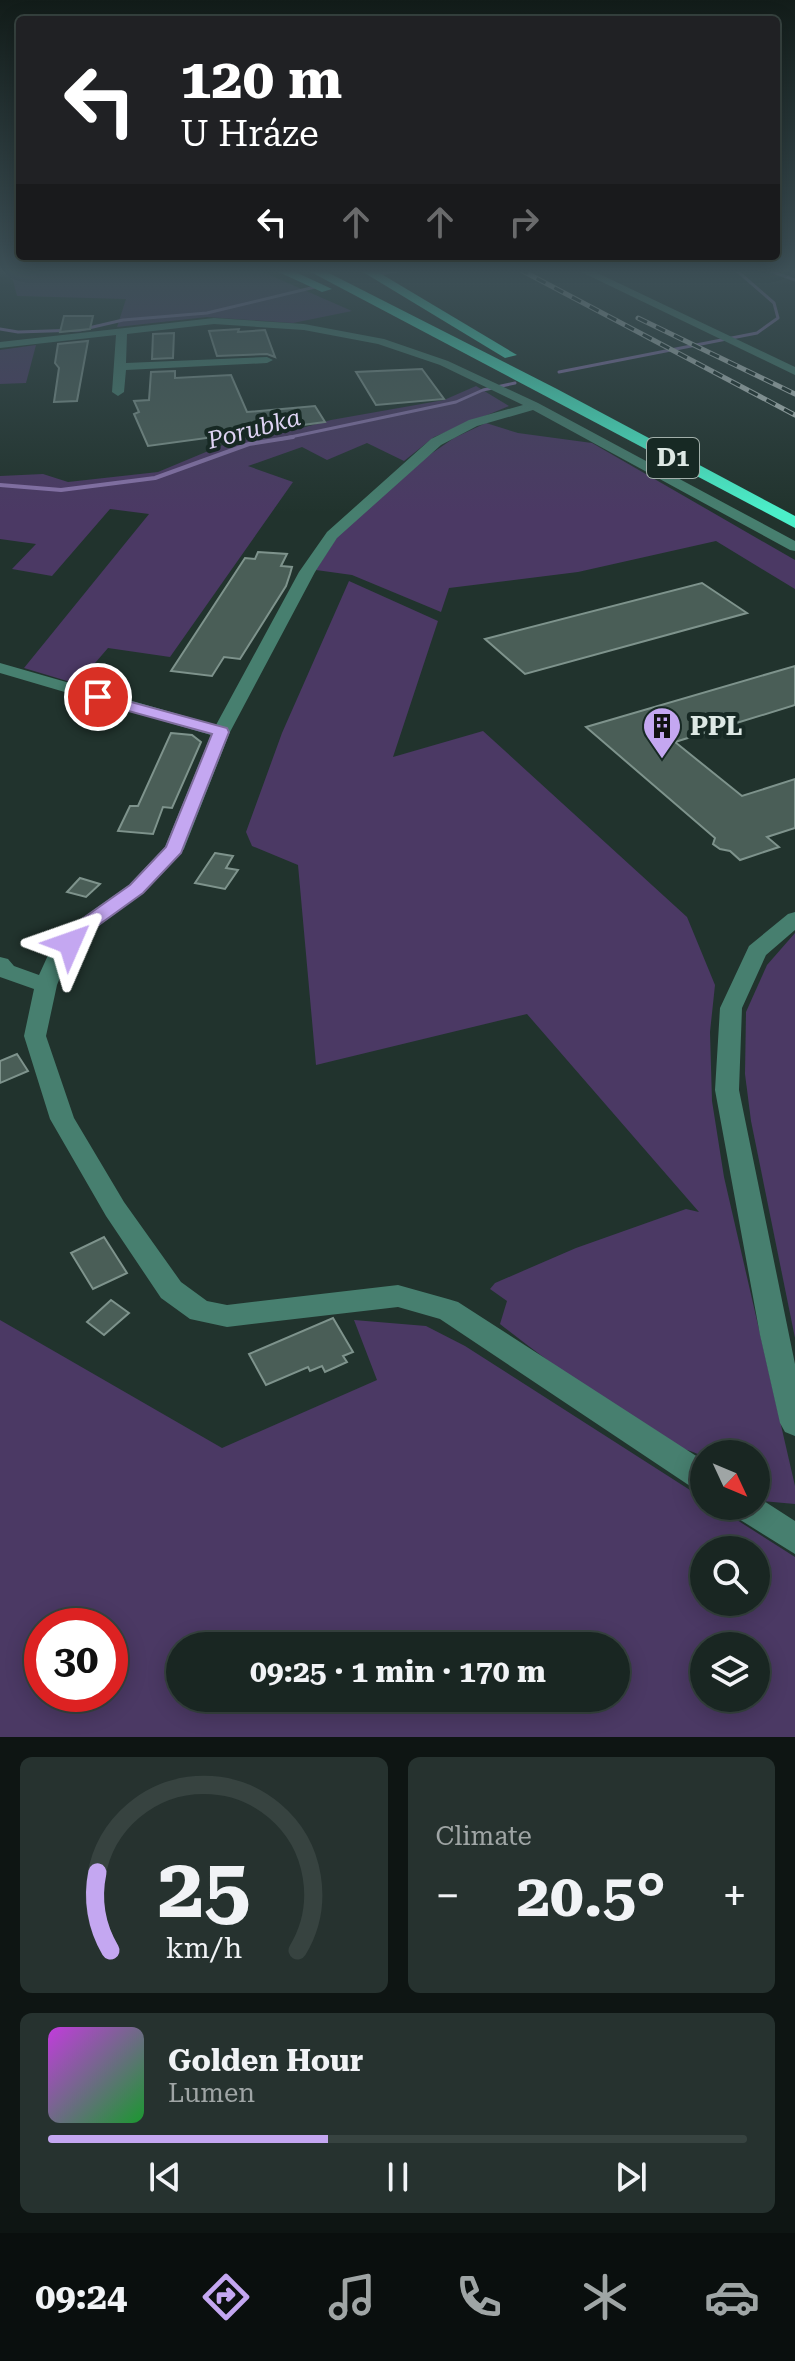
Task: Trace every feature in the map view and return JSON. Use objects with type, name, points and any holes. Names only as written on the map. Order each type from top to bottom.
[{"type":"highway","points":[[458,350],[504,367]]},
{"type":"highway","name":"D1","points":[[471,350],[504,367],[534,398],[795,523]]},
{"type":"highway","name":"D1","points":[[497,350],[795,506]]},
{"type":"highway","points":[[501,350],[523,363]]},
{"type":"street","points":[[118,392],[123,350]]},
{"type":"street","points":[[409,350],[534,398],[795,547]]},
{"type":"street","points":[[750,350],[795,371]]},
{"type":"street","points":[[122,367],[267,360]]},
{"type":"street","points":[[534,398],[436,442],[332,535],[307,572],[221,732],[174,849],[136,889],[82,928],[57,958],[46,985],[35,1036],[62,1119],[115,1209],[171,1290],[200,1311],[227,1316],[398,1296],[448,1310],[690,1469]]},
{"type":"street","points":[[0,668],[221,732]]},
{"type":"street","points":[[795,919],[757,951],[731,1008],[727,1090],[774,1335],[795,1423]]},
{"type":"street","points":[[0,964],[6,971],[46,985]]},
{"type":"street","points":[[766,1520],[795,1539]]},
{"type":"shaded area","points":[[0,350],[35,350],[26,383],[0,384]]},
{"type":"shaded area","points":[[476,386],[509,406],[434,437],[404,461],[367,443],[327,460],[302,447],[248,466],[293,482],[170,657],[108,648],[77,684],[24,668],[149,514],[110,509],[52,576],[12,569],[36,544],[0,539],[0,476],[43,474],[68,482],[158,472],[237,439],[444,400]]},
{"type":"shaded area","points":[[486,423],[518,433],[592,443],[795,560],[795,589],[716,541],[578,572],[449,588],[441,612],[352,575],[316,570],[341,531],[422,460],[454,438]]},
{"type":"shaded area","points":[[349,581],[438,621],[393,757],[483,731],[687,917],[715,985],[710,1032],[712,1101],[724,1177],[795,1486],[795,1504],[770,1502],[770,1440],[690,1440],[690,1451],[670,1445],[581,1385],[500,1324],[507,1301],[490,1289],[495,1283],[576,1248],[686,1209],[699,1212],[527,1014],[316,1065],[298,865],[252,846],[246,832],[282,733]]},
{"type":"shaded area","points":[[795,933],[795,1338],[751,1121],[745,1074],[746,1012],[767,965]]},
{"type":"shaded area","points":[[0,1320],[222,1448],[377,1380],[354,1320],[426,1326],[465,1346],[690,1490],[690,1520],[737,1520],[762,1536],[690,1536],[690,1616],[770,1616],[770,1541],[795,1557],[795,1737],[0,1737]]},
{"type":"building","points":[[57,350],[86,350],[77,401],[54,402],[59,368],[55,363]]},
{"type":"building","points":[[152,350],[173,350],[173,358],[152,359]]},
{"type":"building","points":[[215,350],[272,350],[275,357],[267,354],[217,356]]},
{"type":"building","points":[[422,369],[444,399],[376,405],[356,372]]},
{"type":"building","points":[[175,371],[175,378],[231,375],[247,412],[315,406],[325,422],[148,446],[134,414],[139,412],[134,401],[149,400],[151,372]]},
{"type":"building","points":[[258,552],[287,554],[281,566],[292,567],[286,586],[240,659],[224,657],[212,676],[171,671],[245,558],[255,559]]},
{"type":"building","points":[[702,583],[747,613],[525,674],[485,639]]},
{"type":"building","name":"PPL","points":[[795,666],[795,705],[675,742],[742,796],[795,779],[795,828],[767,837],[779,847],[740,860],[730,851],[713,844],[715,838],[586,727]]},
{"type":"building","points":[[171,733],[192,735],[201,742],[172,808],[163,807],[153,834],[118,831],[130,806],[138,806]]},
{"type":"building","points":[[215,853],[233,856],[226,868],[238,870],[225,889],[195,883]]},
{"type":"building","points":[[80,878],[100,884],[86,897],[67,892]]},
{"type":"building","points":[[17,1054],[28,1071],[0,1083],[0,1061]]},
{"type":"building","points":[[104,1237],[127,1273],[93,1289],[71,1253]]},
{"type":"building","points":[[111,1300],[129,1313],[104,1335],[87,1322]]},
{"type":"building","points":[[333,1318],[353,1352],[343,1356],[347,1362],[325,1372],[322,1366],[310,1371],[308,1367],[266,1385],[249,1354]]},
{"type":"waterway","name":"Porubka","points":[[559,372],[670,350]]},
{"type":"waterway","name":"Porubka","points":[[283,439],[456,402],[483,390],[515,383]]},
{"type":"waterway","name":"Porubka","points":[[283,439],[293,437]]},
{"type":"waterway","name":"Porubka","points":[[0,485],[61,490],[155,478],[249,444],[283,439]]},
{"type":"railway","points":[[672,350],[795,415]]},
{"type":"railway","points":[[704,350],[795,394]]},
{"type":"place","name":"PPL","points":[[662,760]]},
{"type":"route","points":[[70,943],[82,928],[136,889],[174,849],[221,732],[98,697]]}]
